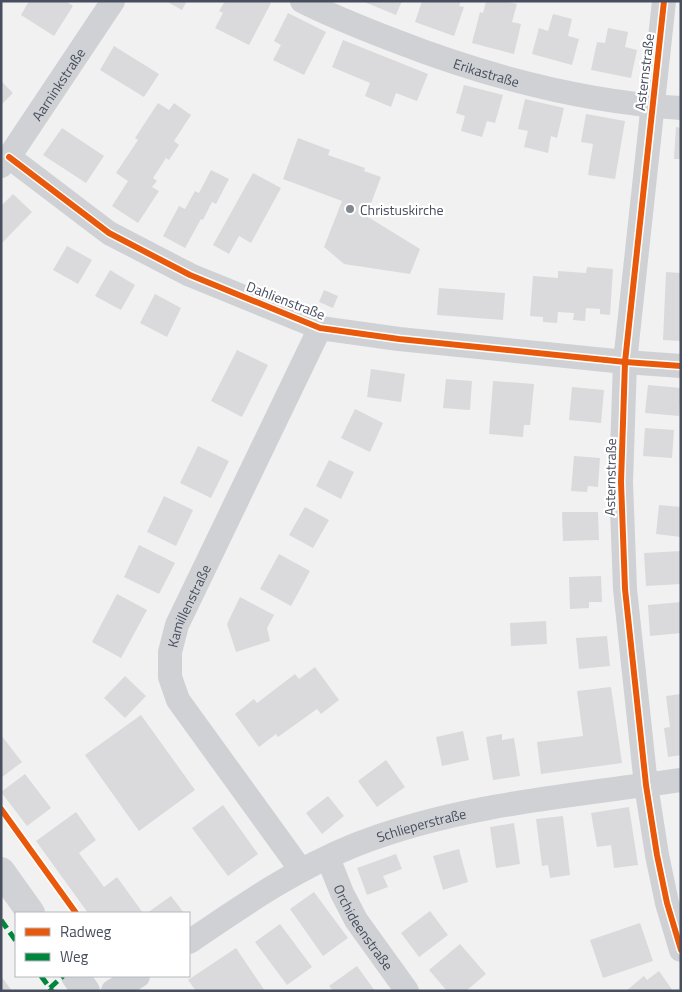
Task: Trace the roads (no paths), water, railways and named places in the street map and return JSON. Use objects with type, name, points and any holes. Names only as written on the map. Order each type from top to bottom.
[{"type":"street","name":"Aarninkstraße","points":[[5,161],[113,1]]},
{"type":"street","name":"Erikastraße","points":[[302,1],[327,14],[421,51],[491,74],[568,92],[652,106],[681,108]]},
{"type":"street","name":"Asternstraße","points":[[664,1],[625,362],[621,482],[622,545],[646,785],[665,893],[681,950]]},
{"type":"street","name":"Dahlienstraße","points":[[5,161],[110,233],[190,275],[320,328],[399,339],[681,366]]},
{"type":"street","name":"Kamillenstraße","points":[[301,870],[178,700],[170,677],[170,652],[177,625],[198,578],[320,328]]},
{"type":"street","name":"Schlieperstraße","points":[[190,941],[301,870],[356,845],[438,818],[505,805],[681,780]]},
{"type":"street","name":"Orchideenstraße","points":[[328,858],[356,920],[406,991]]},
{"type":"street","points":[[1,871],[30,912]]},
{"type":"street","points":[[76,977],[86,991]]},
{"type":"street","points":[[113,991],[136,977]]},
{"type":"place","name":"Christuskirche","points":[[350,209]]}]
